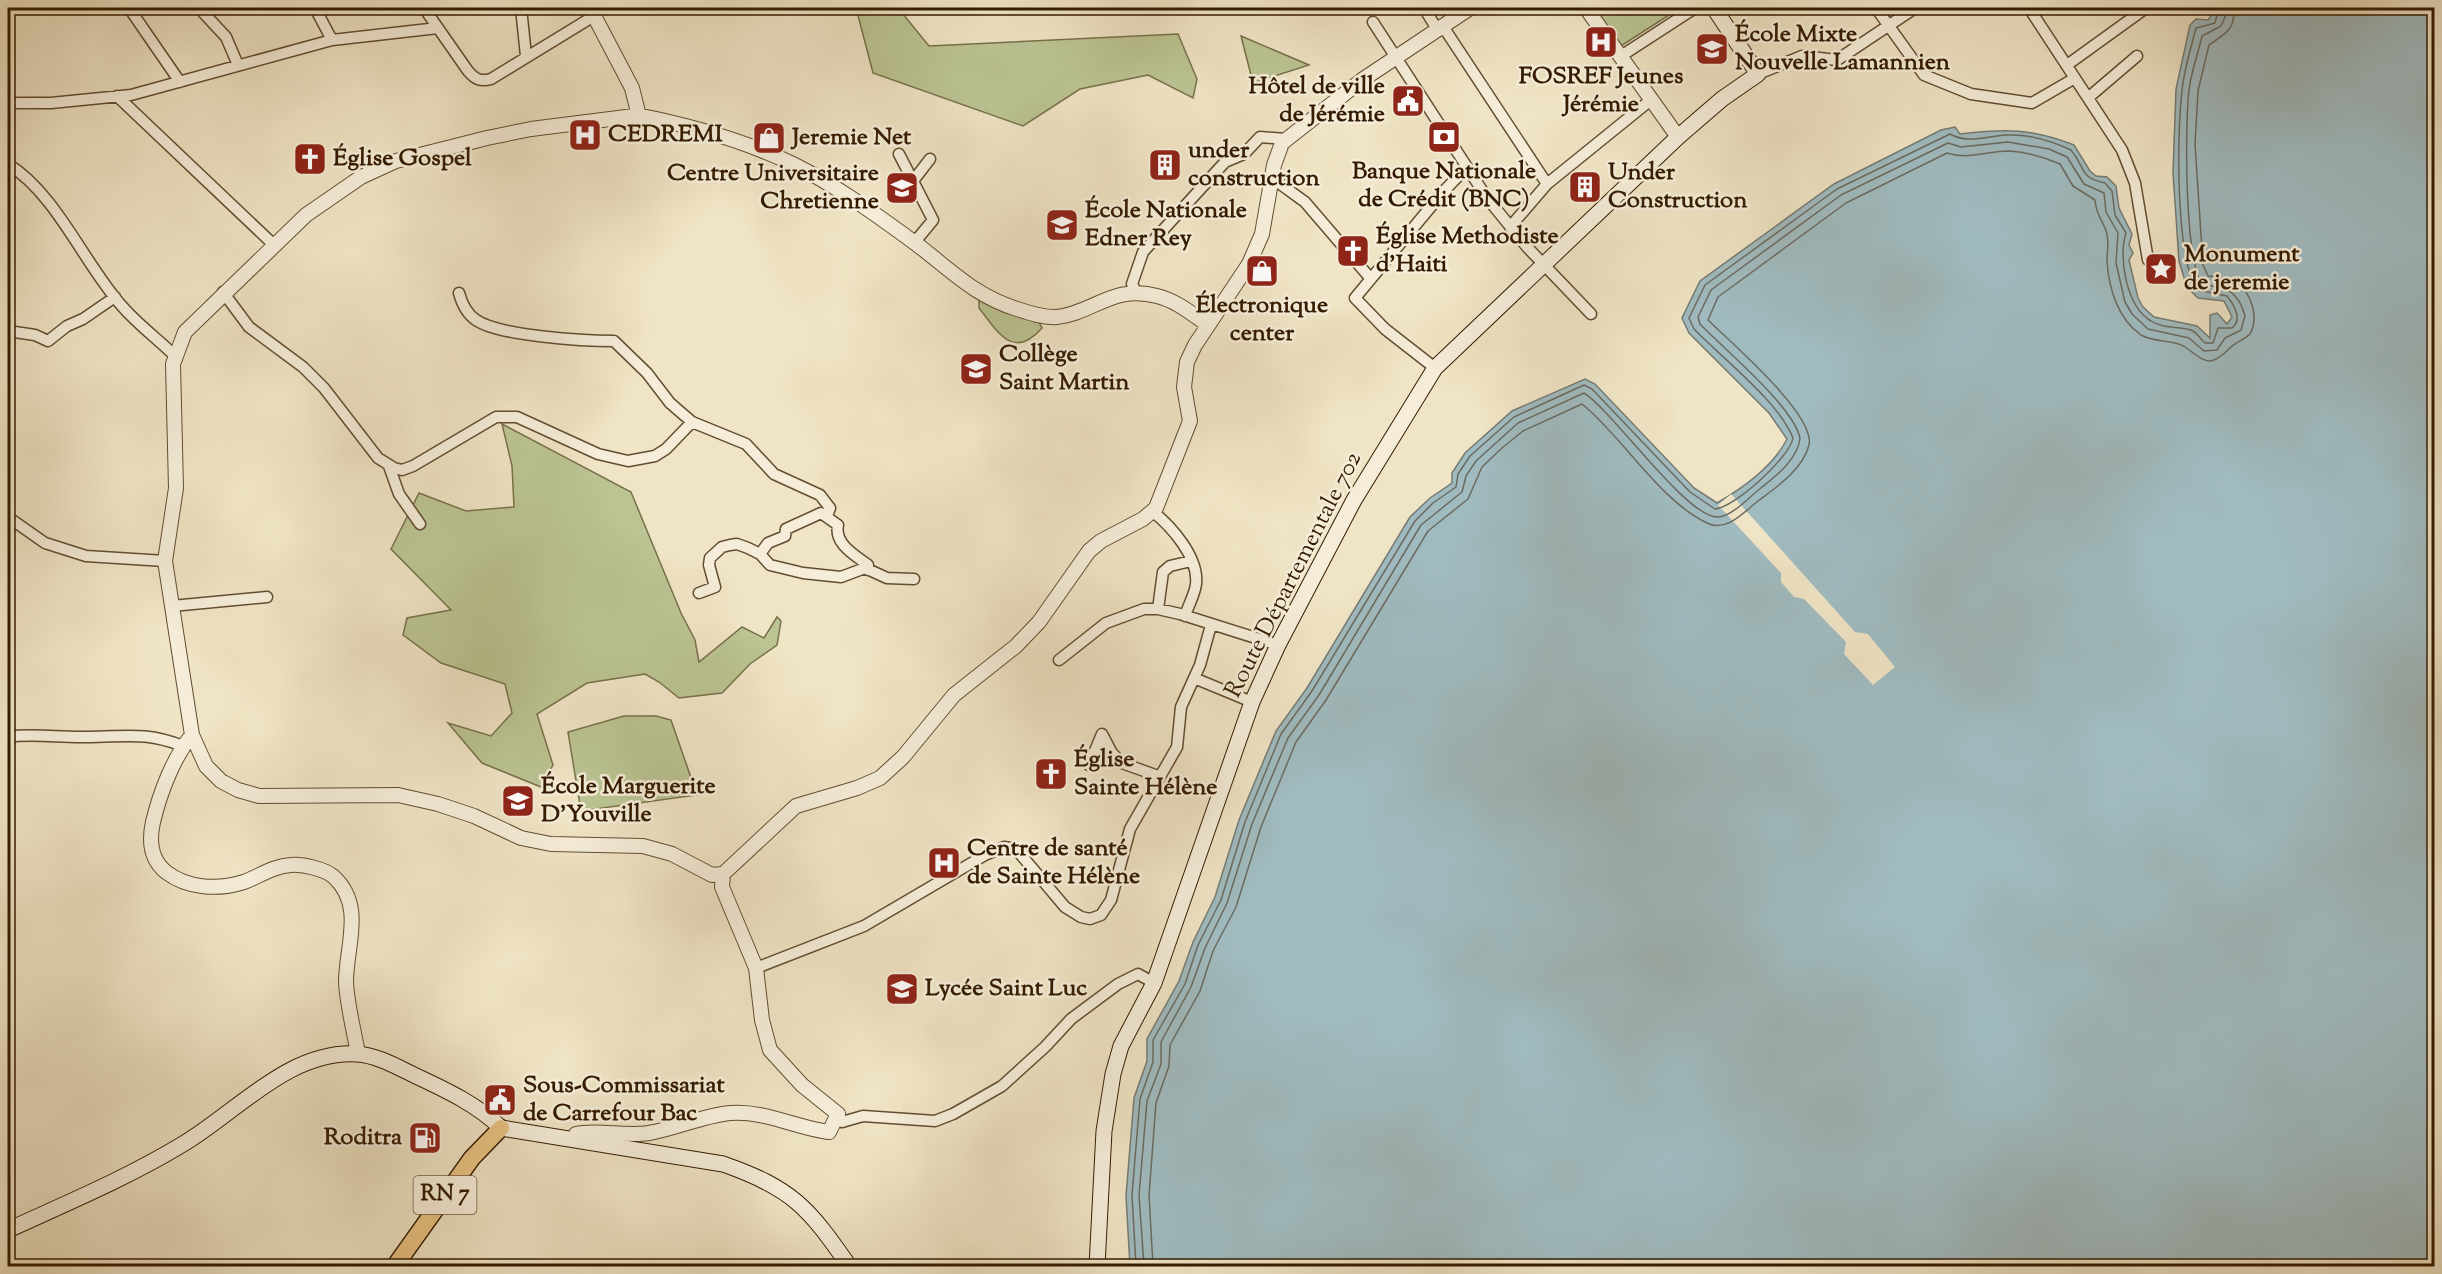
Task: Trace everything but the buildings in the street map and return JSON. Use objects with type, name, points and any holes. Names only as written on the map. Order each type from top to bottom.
[{"type":"main road","points":[[1714,8],[1758,74]]},
{"type":"main road","name":"Route Départementale 702","points":[[1097,1266],[1104,1131],[1113,1074],[1121,1046],[1154,983],[1252,702],[1278,645],[1354,500],[1435,368],[1678,137],[1722,99],[1758,74]]},
{"type":"main road","points":[[8,1230],[112,1183],[184,1143],[285,1073],[322,1057],[358,1054],[402,1070],[445,1090],[490,1118],[501,1128],[723,1164],[755,1175],[800,1204],[816,1219],[849,1266]]},
{"type":"main road","name":"RN 7","points":[[395,1266],[472,1158],[501,1128]]},
{"type":"street","points":[[129,8],[180,82]]},
{"type":"street","points":[[199,8],[226,38],[238,65]]},
{"type":"street","points":[[315,8],[332,40]]},
{"type":"street","points":[[424,8],[475,79],[491,79],[592,12],[632,88],[638,115]]},
{"type":"street","points":[[521,8],[526,57]]},
{"type":"street","points":[[1424,8],[1437,29],[1446,31],[1547,184]]},
{"type":"street","points":[[8,737],[87,737],[128,734],[187,741],[220,780],[238,790],[259,796],[398,795],[438,804],[474,816],[520,838],[551,844],[643,846],[672,855],[712,875],[723,874],[796,806],[880,778],[903,757],[954,695],[1016,646],[1039,622],[1089,551],[1152,511],[1164,493],[1190,421],[1184,387],[1187,362],[1208,325],[1250,264],[1262,234],[1277,156],[1286,139],[1396,57],[1470,8]]},
{"type":"street","points":[[1586,8],[1678,137]]},
{"type":"street","points":[[1621,56],[1695,8]]},
{"type":"street","points":[[1876,8],[1924,75],[1971,94],[2032,103],[2075,78]]},
{"type":"street","points":[[1758,74],[1802,56],[1837,60],[1915,8]]},
{"type":"street","points":[[2029,8],[2089,97],[2131,170],[2148,260]]},
{"type":"street","points":[[2067,65],[2146,8]]},
{"type":"street","points":[[1374,22],[1467,167],[1510,227],[1591,314]]},
{"type":"street","points":[[8,103],[51,103],[117,96],[180,82],[332,40],[438,28]]},
{"type":"street","points":[[2089,97],[2137,56]]},
{"type":"street","points":[[117,96],[274,245]]},
{"type":"street","points":[[1510,227],[1547,184],[1652,99]]},
{"type":"street","points":[[358,1054],[346,982],[353,916],[346,894],[333,876],[311,867],[292,865],[273,868],[244,882],[217,887],[194,885],[177,880],[163,870],[154,857],[150,836],[155,816],[187,741],[165,561],[176,488],[177,441],[173,364],[185,332],[274,245],[333,195],[361,177],[396,161],[531,129],[638,115],[689,127],[795,165],[914,243],[958,280],[985,297],[1039,315],[1057,317],[1110,297],[1155,295],[1177,304],[1208,325]]},
{"type":"street","points":[[1137,294],[1132,284],[1135,268],[1143,252],[1225,162],[1244,154],[1260,137],[1286,139]]},
{"type":"street","points":[[899,154],[933,220],[914,243]]},
{"type":"street","points":[[913,181],[930,159]]},
{"type":"street","points":[[8,164],[22,174],[62,222],[115,297],[175,356]]},
{"type":"street","points":[[1435,368],[1384,329],[1355,298],[1443,192],[1467,167]]},
{"type":"street","points":[[1272,178],[1305,202],[1371,279]]},
{"type":"street","points":[[224,292],[249,327],[303,367],[324,388],[371,450],[389,466],[402,470],[413,466],[496,417],[518,417],[598,454],[628,461],[655,456],[666,449],[692,422]]},
{"type":"street","points":[[459,294],[468,313],[478,322],[518,332],[614,341],[646,373],[670,403],[692,422],[746,444],[774,474],[820,495],[830,508],[827,516]]},
{"type":"street","points":[[8,331],[35,335],[48,341],[67,326],[83,319],[115,297]]},
{"type":"street","points":[[389,466],[399,494],[420,524]]},
{"type":"street","points":[[1152,511],[1164,521],[1184,547],[1191,561],[1196,584],[1185,616]]},
{"type":"street","points":[[760,554],[768,543],[785,536],[786,529],[821,513],[838,525],[841,541],[854,556],[867,565],[868,570]]},
{"type":"street","points":[[8,517],[45,543],[86,556],[165,561]]},
{"type":"street","points":[[699,592],[715,587],[709,565],[710,558],[722,547],[737,544],[760,554],[770,565],[803,573],[841,577],[868,570],[887,578],[914,579]]},
{"type":"street","points":[[1158,609],[1163,572],[1170,566],[1191,561]]},
{"type":"street","points":[[172,606],[267,597]]},
{"type":"street","points":[[1059,660],[1106,623],[1144,609],[1158,609],[1185,616],[1278,645]]},
{"type":"street","points":[[756,968],[864,926],[985,855],[1004,847],[1016,849],[1073,913],[1081,917],[1096,918],[1101,915],[1111,900],[1130,829],[1158,776],[1177,747],[1181,706],[1194,678],[1212,625]]},
{"type":"street","points":[[1194,678],[1252,702]]},
{"type":"street","points":[[1089,765],[1102,734],[1112,753],[1122,763],[1158,776]]},
{"type":"street","points":[[723,874],[722,887],[756,968],[762,1020],[770,1050],[802,1085],[838,1114],[842,1122],[863,1116],[889,1116],[918,1122],[935,1121],[953,1114],[1002,1086],[1047,1046],[1071,1019],[1118,984],[1138,974],[1154,983]]},
{"type":"street","points":[[575,1139],[576,1134],[584,1132],[613,1135],[649,1133],[732,1113],[756,1114],[830,1132],[838,1114]]},
{"type":"green space","points":[[856,8],[898,8],[929,46],[1178,34],[1197,79],[1193,98],[1148,75],[1080,89],[1023,126],[873,73]]},
{"type":"green space","points":[[1593,8],[1680,8],[1621,46]]},
{"type":"green space","points":[[1241,36],[1309,65],[1253,83]]},
{"type":"green space","points":[[979,299],[1039,322],[1042,328],[1032,338],[1014,343],[1000,334],[993,326],[979,308]]},
{"type":"green space","points":[[502,424],[631,492],[681,613],[695,640],[699,662],[742,627],[764,638],[777,617],[781,621],[777,645],[750,664],[722,693],[679,698],[645,674],[587,683],[537,714],[553,765],[541,787],[482,763],[448,723],[491,736],[512,713],[505,684],[441,663],[403,635],[407,618],[451,610],[391,549],[419,493],[466,511],[514,507],[512,466]]},
{"type":"green space","points":[[624,716],[656,716],[671,720],[697,795],[581,811],[568,732]]},
{"type":"water","points":[[2203,8],[2434,8],[2434,1266],[1130,1266],[1126,1196],[1134,1098],[1147,1061],[1147,1039],[1179,981],[1193,942],[1215,897],[1239,820],[1276,731],[1307,688],[1410,517],[1430,498],[1452,483],[1452,473],[1465,453],[1512,411],[1585,379],[1595,384],[1694,488],[1717,503],[1747,484],[1774,459],[1787,439],[1769,413],[1689,333],[1682,318],[1700,281],[1834,184],[1941,130],[1955,127],[1960,134],[2018,131],[2045,135],[2074,145],[2090,171],[2096,176],[2107,177],[2116,186],[2119,208],[2132,234],[2129,245],[2133,253],[2129,260],[2138,298],[2143,307],[2154,317],[2197,326],[2210,338],[2210,315],[2217,313],[2227,324],[2232,317],[2224,301],[2198,298],[2187,287],[2179,261],[2173,173],[2176,89],[2190,25],[2196,19],[2208,20],[2211,16]]},
{"type":"pier","points":[[1731,494],[1855,632],[1868,634],[1895,667],[1873,685],[1844,654],[1846,642],[1804,599],[1794,597],[1781,582],[1781,573],[1718,505]]},
{"type":"place","name":"FOSREF Jeunes Jérémie","points":[[1601,42]]},
{"type":"place","name":"École Mixte Nouvelle Lamannien","points":[[1712,49]]},
{"type":"place","name":"Hôtel de ville de Jérémie","points":[[1408,101]]},
{"type":"place","name":"CEDREMI","points":[[585,135]]},
{"type":"place","name":"Banque Nationale de Crédit (BNC)","points":[[1444,137]]},
{"type":"place","name":"Jeremie Net","points":[[769,138]]},
{"type":"place","name":"Église Gospel","points":[[310,159]]},
{"type":"place","name":"under construction","points":[[1165,165]]},
{"type":"place","name":"Under Construction","points":[[1585,187]]},
{"type":"place","name":"Centre Universitaire Chretienne","points":[[902,188]]},
{"type":"place","name":"École Nationale Edner Rey","points":[[1062,225]]},
{"type":"place","name":"Église Methodiste d'Haiti","points":[[1353,251]]},
{"type":"place","name":"Monument de jeremie","points":[[2161,269]]},
{"type":"place","name":"Électronique center","points":[[1262,271]]},
{"type":"place","name":"Collège Saint Martin","points":[[976,369]]},
{"type":"place","name":"Église Sainte Hélène","points":[[1051,774]]},
{"type":"place","name":"École Marguerite D'Youville","points":[[518,801]]},
{"type":"place","name":"Centre de santé de Sainte Hélène","points":[[944,863]]},
{"type":"place","name":"Lycée Saint Luc","points":[[902,989]]},
{"type":"place","name":"Sous-Commissariat de Carrefour Bac","points":[[500,1100]]},
{"type":"place","name":"Roditra","points":[[425,1138]]}]
